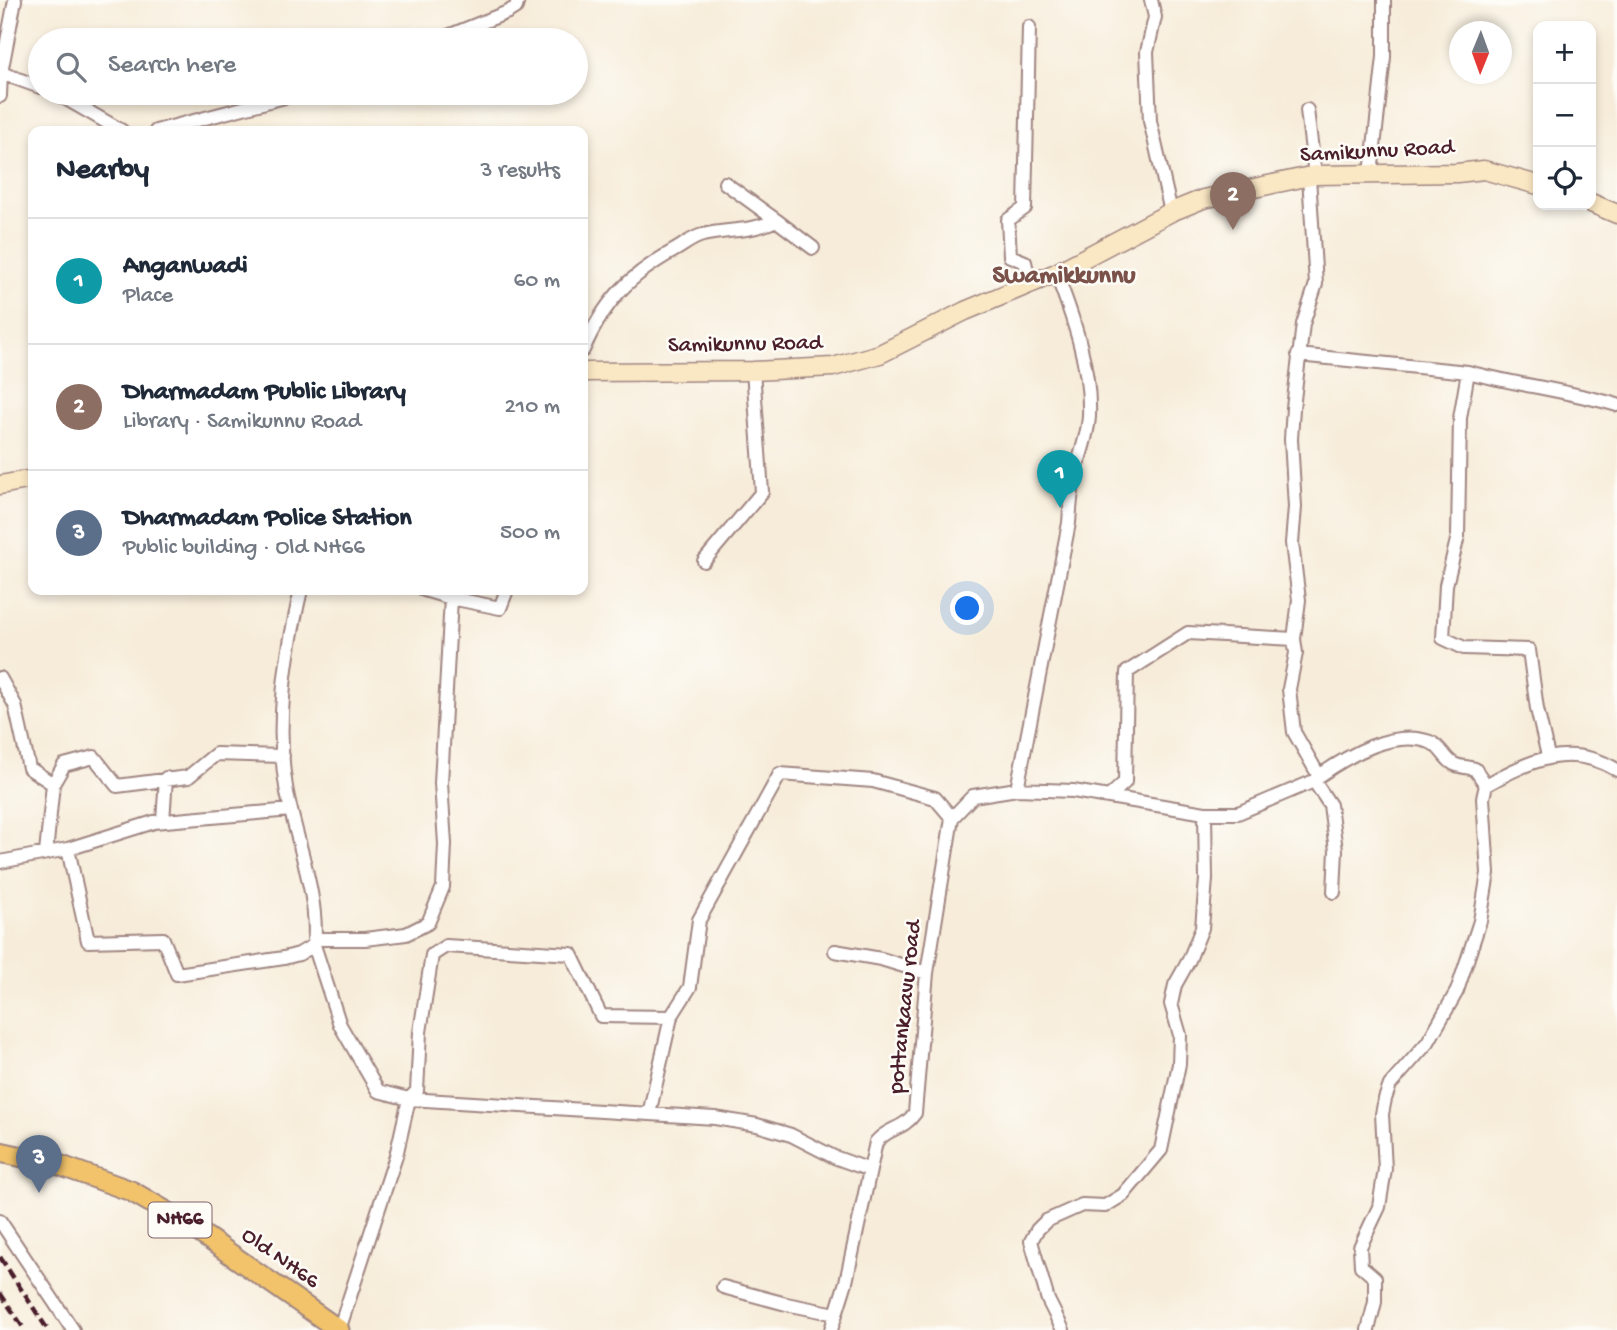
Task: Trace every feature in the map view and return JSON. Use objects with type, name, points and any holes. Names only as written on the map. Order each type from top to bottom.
[{"type":"main road","name":"Samikunnu Road","points":[[588,372],[753,372],[833,367],[880,354],[965,311],[1056,273],[1171,212],[1203,199],[1312,176],[1485,170],[1533,184]]},
{"type":"main road","points":[[1596,205],[1617,214]]},
{"type":"main road","points":[[0,485],[28,480]]},
{"type":"main road","name":"Old NH66","points":[[0,1152],[59,1165],[131,1191],[186,1223],[339,1330]]},
{"type":"street","points":[[0,96],[1,73],[15,0]]},
{"type":"street","points":[[468,28],[508,12],[516,7],[518,0]]},
{"type":"street","points":[[1151,0],[1155,17],[1147,52],[1150,121],[1171,212]]},
{"type":"street","points":[[1371,174],[1384,57],[1384,0]]},
{"type":"street","points":[[1029,27],[1025,208],[1008,220],[1010,256],[1025,262],[1030,284]]},
{"type":"street","points":[[1,73],[28,83]]},
{"type":"street","points":[[79,105],[114,126]]},
{"type":"street","points":[[175,126],[255,105]]},
{"type":"street","points":[[1307,110],[1316,284],[1303,324],[1291,439],[1294,507],[1292,543],[1299,600],[1294,639],[1296,653],[1289,690],[1294,732],[1330,805],[1336,850],[1334,891]]},
{"type":"street","points":[[726,183],[813,248]]},
{"type":"street","points":[[588,340],[608,304],[652,262],[701,235],[763,227],[776,220]]},
{"type":"street","points":[[1017,789],[1069,523],[1073,481],[1089,418],[1087,380],[1081,351],[1068,302],[1056,273]]},
{"type":"street","points":[[1298,355],[1468,372],[1550,390],[1577,393],[1617,405]]},
{"type":"street","points":[[704,561],[762,492],[753,372]]},
{"type":"street","points":[[1468,372],[1460,418],[1458,536],[1446,585],[1443,638],[1464,648],[1529,650],[1537,709],[1548,756]]},
{"type":"street","points":[[300,595],[286,662],[282,756],[291,810],[304,858],[316,932],[314,942],[340,1025],[378,1091],[409,1099],[715,1118],[757,1125],[792,1135],[834,1157],[870,1170]]},
{"type":"street","points":[[441,595],[500,608],[505,595]]},
{"type":"street","points":[[68,849],[88,941],[163,939],[177,974],[299,954],[314,942],[406,934],[428,923],[443,887],[445,844],[441,783],[451,598]]},
{"type":"street","points":[[1110,796],[1125,782],[1127,672],[1188,633],[1294,639]]},
{"type":"street","points":[[0,678],[15,705],[29,768],[53,784]]},
{"type":"street","points":[[649,1114],[671,1017],[690,987],[699,920],[780,774],[873,781],[935,798],[952,818],[973,796],[1017,789],[1073,791],[1205,813],[1238,813],[1316,778],[1358,751],[1392,741],[1412,739],[1430,742],[1437,746],[1452,764],[1475,769],[1486,785],[1483,798],[1488,873],[1480,921],[1457,991],[1428,1042],[1390,1085],[1385,1099],[1382,1114],[1385,1169],[1379,1207],[1360,1247],[1362,1266],[1375,1278],[1375,1302],[1368,1330]]},
{"type":"street","points":[[46,853],[53,784],[64,765],[94,757],[117,786],[188,777],[216,754],[282,756]]},
{"type":"street","points":[[1486,785],[1517,767],[1548,756],[1576,757],[1605,763],[1617,770]]},
{"type":"street","points":[[163,821],[166,778]]},
{"type":"street","points":[[0,862],[68,849],[121,831],[163,821],[291,810]]},
{"type":"street","points":[[1063,1330],[1048,1300],[1031,1241],[1046,1221],[1082,1205],[1105,1206],[1123,1195],[1161,1150],[1179,1064],[1180,1035],[1171,1003],[1175,985],[1202,928],[1206,879],[1205,813]]},
{"type":"street","name":"pottankaavu road","points":[[831,1330],[846,1282],[876,1142],[886,1131],[906,1126],[915,1113],[927,973],[952,818]]},
{"type":"street","points":[[339,1330],[396,1156],[409,1099],[417,1091],[421,1032],[432,955],[446,946],[571,954],[601,1016],[671,1017]]},
{"type":"street","points":[[835,951],[881,959],[927,973]]},
{"type":"street","points":[[0,1221],[73,1330]]},
{"type":"street","points":[[723,1287],[836,1314]]},
{"type":"railway","points":[[0,1257],[48,1330]]},
{"type":"railway","points":[[0,1293],[25,1330]]},
{"type":"place","name":"Dharmadam Public Library","points":[[1233,230]]},
{"type":"place","name":"Anganwadi","points":[[1060,508]]},
{"type":"place","name":"Dharmadam Police Station","points":[[39,1193]]},
{"type":"district","name":"Swamikkunnu","points":[[1064,277]]}]
